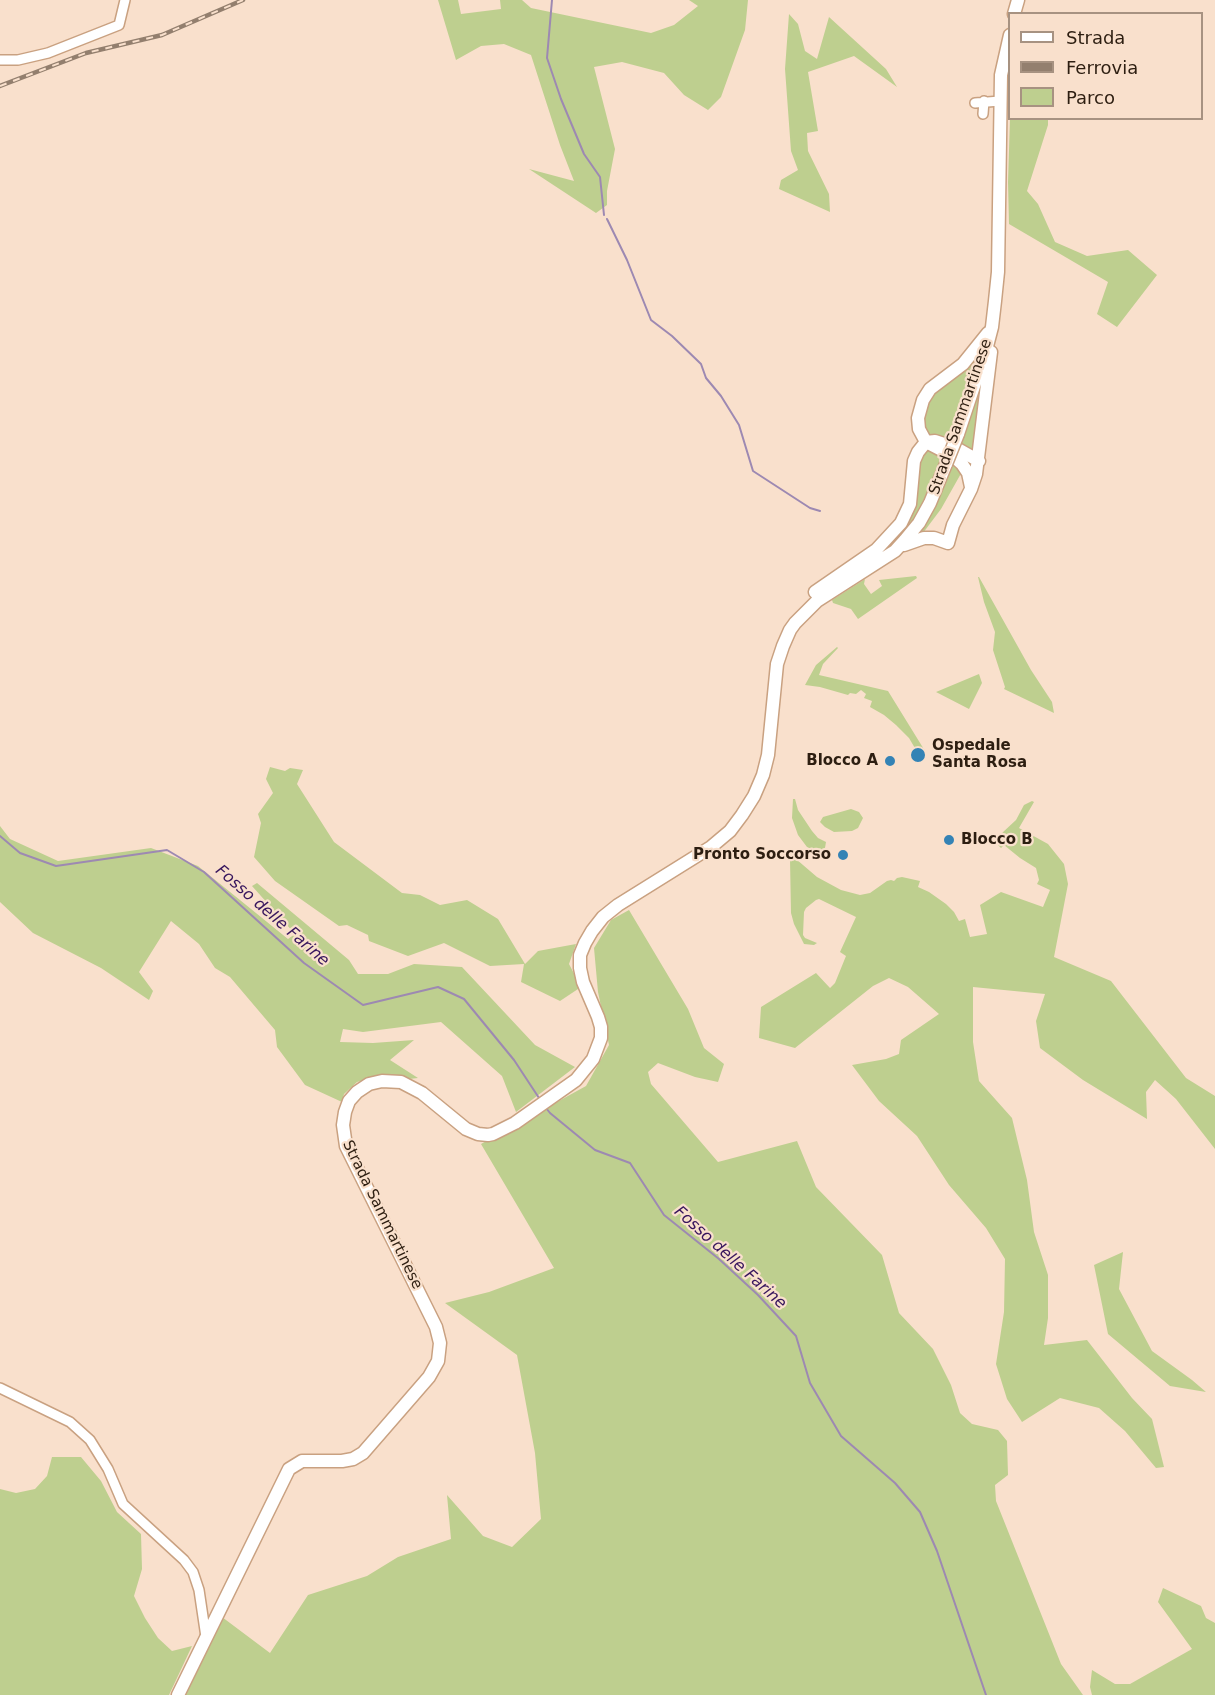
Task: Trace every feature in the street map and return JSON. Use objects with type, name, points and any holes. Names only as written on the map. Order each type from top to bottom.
[{"type":"main road","name":"Strada Sammartinese","points":[[178,1695],[289,1469],[297,1462],[306,1460],[342,1461],[353,1459],[363,1453],[429,1377],[438,1361],[440,1344],[436,1327],[346,1146],[343,1125],[349,1101],[369,1084],[395,1080],[406,1083],[422,1093],[460,1126],[472,1132],[493,1134],[522,1118],[576,1080],[593,1059],[601,1038],[598,1017],[581,975],[580,955],[592,931],[603,917],[618,905],[711,847],[730,831],[754,796],[763,775],[769,746],[777,664],[795,623],[817,601],[894,551],[912,532],[925,513],[958,434],[981,368],[992,327],[998,273],[1001,75],[1008,44]]},
{"type":"main road","points":[[971,489],[970,478],[958,460],[947,459],[926,442],[919,429],[918,418],[925,396],[934,386],[963,364],[992,327]]},
{"type":"main road","points":[[894,551],[907,543],[924,538],[934,538],[948,543],[957,516],[971,489],[978,461],[992,348],[992,327]]},
{"type":"main road","points":[[795,623],[809,598],[876,550],[901,523],[910,504],[915,456],[926,442],[936,441],[956,448],[978,461]]},
{"type":"main road","points":[[947,459],[978,461]]},
{"type":"street","points":[[0,60],[18,60],[48,53],[119,25],[125,0]]},
{"type":"street","points":[[983,114],[979,102],[1000,101]]},
{"type":"street","points":[[0,1388],[70,1422],[90,1440],[108,1469],[123,1504],[184,1560],[193,1572],[199,1590],[206,1637]]},
{"type":"green space","points":[[438,0],[458,0],[461,14],[501,9],[500,0],[522,0],[531,8],[651,33],[674,25],[698,6],[689,0],[748,0],[745,30],[721,97],[708,110],[684,95],[664,73],[622,62],[594,67],[615,149],[607,191],[607,205],[596,213],[529,169],[574,181],[531,55],[504,44],[481,46],[456,60]]},
{"type":"green space","points":[[789,14],[798,24],[805,51],[817,59],[829,17],[886,69],[897,87],[854,56],[808,72],[818,131],[807,133],[808,151],[829,194],[830,212],[779,189],[781,180],[798,170],[791,151],[785,69]]},
{"type":"green space","points":[[1010,120],[1048,120],[1027,191],[1038,204],[1055,242],[1087,256],[1128,250],[1157,275],[1117,327],[1097,314],[1108,282],[1009,224]]},
{"type":"green space","points":[[980,351],[983,375],[974,449],[928,437],[921,423],[930,394]]},
{"type":"green space","points":[[928,448],[963,470],[941,509],[923,533],[918,534],[935,505],[952,467],[943,463],[922,511],[897,542],[883,553],[878,553],[893,538],[916,465]]},
{"type":"green space","points":[[916,576],[917,578],[858,619],[851,609],[833,603],[832,600],[865,579],[864,584],[871,594],[882,586],[879,580]]},
{"type":"green space","points":[[978,577],[1052,702],[1054,713],[1004,689],[993,650],[995,632]]},
{"type":"green space","points":[[837,647],[823,664],[819,675],[888,691],[925,751],[919,755],[909,738],[896,725],[870,707],[872,701],[864,698],[866,694],[861,690],[856,694],[848,695],[805,685],[816,665]]},
{"type":"green space","points":[[979,674],[982,683],[969,709],[936,692]]},
{"type":"green space","points":[[270,767],[285,771],[290,768],[303,770],[297,784],[334,842],[402,893],[420,895],[440,905],[467,900],[498,919],[525,964],[538,951],[576,944],[569,964],[581,987],[560,1001],[521,982],[524,964],[490,966],[444,943],[408,956],[369,941],[368,935],[347,925],[339,926],[275,881],[254,857],[261,823],[258,814],[273,793],[266,779]]},
{"type":"green space","points":[[793,799],[812,831],[826,842],[825,848],[828,850],[826,858],[807,847],[798,835],[792,818]]},
{"type":"green space","points":[[1034,802],[1019,828],[1048,844],[1064,864],[1068,884],[1054,957],[1111,981],[1186,1078],[1215,1096],[1215,1149],[1176,1099],[1155,1080],[1146,1092],[1147,1119],[1083,1080],[1040,1048],[1036,1021],[1045,994],[973,987],[973,1042],[979,1081],[1012,1118],[1027,1180],[1034,1232],[1048,1275],[1048,1318],[1044,1345],[1087,1340],[1132,1398],[1152,1419],[1164,1467],[1156,1468],[1125,1431],[1099,1408],[1060,1398],[1022,1422],[1007,1399],[996,1364],[1004,1312],[1005,1259],[986,1228],[949,1185],[917,1136],[879,1101],[852,1065],[886,1059],[899,1054],[901,1040],[939,1014],[908,987],[889,978],[873,986],[795,1048],[759,1038],[761,1007],[816,973],[830,988],[835,983],[846,956],[840,952],[856,917],[819,899],[816,900],[804,912],[803,935],[817,943],[804,944],[791,913],[790,859],[792,857],[817,877],[841,890],[860,895],[870,893],[887,881],[894,881],[897,878],[920,881],[918,887],[946,904],[959,921],[965,919],[970,937],[987,934],[980,905],[1001,892],[1043,907],[1050,890],[1037,884],[1039,880],[1036,868],[1004,845],[1001,848],[998,845],[1002,833],[1016,820],[1024,805]]},
{"type":"green space","points":[[851,809],[859,812],[863,818],[858,828],[852,831],[834,832],[820,822],[823,817]]},
{"type":"green space","points":[[0,826],[10,839],[58,861],[151,848],[198,866],[288,939],[295,934],[252,886],[257,883],[349,960],[358,974],[388,974],[414,964],[462,967],[535,1045],[575,1067],[516,1112],[502,1076],[441,1022],[363,1032],[343,1029],[340,1042],[373,1043],[414,1040],[390,1060],[418,1078],[409,1079],[386,1074],[357,1082],[344,1094],[342,1102],[305,1085],[277,1047],[275,1030],[230,977],[215,968],[199,944],[171,921],[139,972],[153,991],[149,1000],[101,968],[33,933],[0,902]]},
{"type":"green space","points":[[629,910],[688,1009],[704,1048],[724,1064],[718,1082],[695,1077],[658,1063],[648,1072],[651,1084],[718,1162],[797,1141],[816,1187],[882,1255],[899,1313],[933,1349],[951,1385],[960,1413],[972,1424],[998,1430],[1007,1441],[1008,1475],[995,1485],[996,1501],[1061,1664],[1083,1695],[185,1695],[222,1617],[270,1653],[308,1595],[367,1576],[398,1557],[451,1539],[447,1495],[483,1536],[512,1547],[541,1519],[535,1453],[517,1355],[445,1303],[489,1292],[554,1268],[481,1144],[586,1086],[609,1045],[598,992],[594,948],[611,920]]},
{"type":"green space","points":[[1123,1252],[1119,1289],[1152,1351],[1206,1392],[1170,1386],[1108,1334],[1094,1265]]},
{"type":"green space","points":[[52,1457],[81,1457],[101,1481],[117,1512],[141,1534],[142,1569],[134,1596],[158,1638],[172,1651],[192,1646],[169,1695],[0,1695],[0,1489],[16,1493],[35,1489],[47,1476]]},
{"type":"green space","points":[[1163,1588],[1201,1606],[1206,1618],[1215,1623],[1215,1695],[1092,1695],[1090,1687],[1092,1670],[1115,1684],[1130,1684],[1192,1649],[1158,1602]]},
{"type":"waterway","points":[[552,0],[547,58],[584,154],[600,177],[604,215]]},
{"type":"waterway","points":[[607,219],[627,260],[651,320],[672,336],[701,364],[706,378],[721,396],[739,425],[753,471],[810,508],[820,511]]},
{"type":"waterway","name":"Fosso delle Farine","points":[[0,836],[20,853],[56,866],[167,850],[204,872],[304,963],[363,1005],[438,987],[464,999],[514,1060],[541,1101]]},
{"type":"waterway","name":"Fosso delle Farine","points":[[546,1108],[595,1150],[630,1163],[664,1215],[719,1259],[758,1295],[796,1336],[810,1383],[841,1436],[895,1483],[920,1512],[937,1551],[986,1695]]},
{"type":"railway","points":[[0,86],[86,53],[162,35],[243,0]]},
{"type":"place","name":"Ospedale Santa Rosa","points":[[918,755]]},
{"type":"place","name":"Blocco A","points":[[890,761]]},
{"type":"place","name":"Blocco B","points":[[949,840]]},
{"type":"place","name":"Pronto Soccorso","points":[[843,855]]}]
